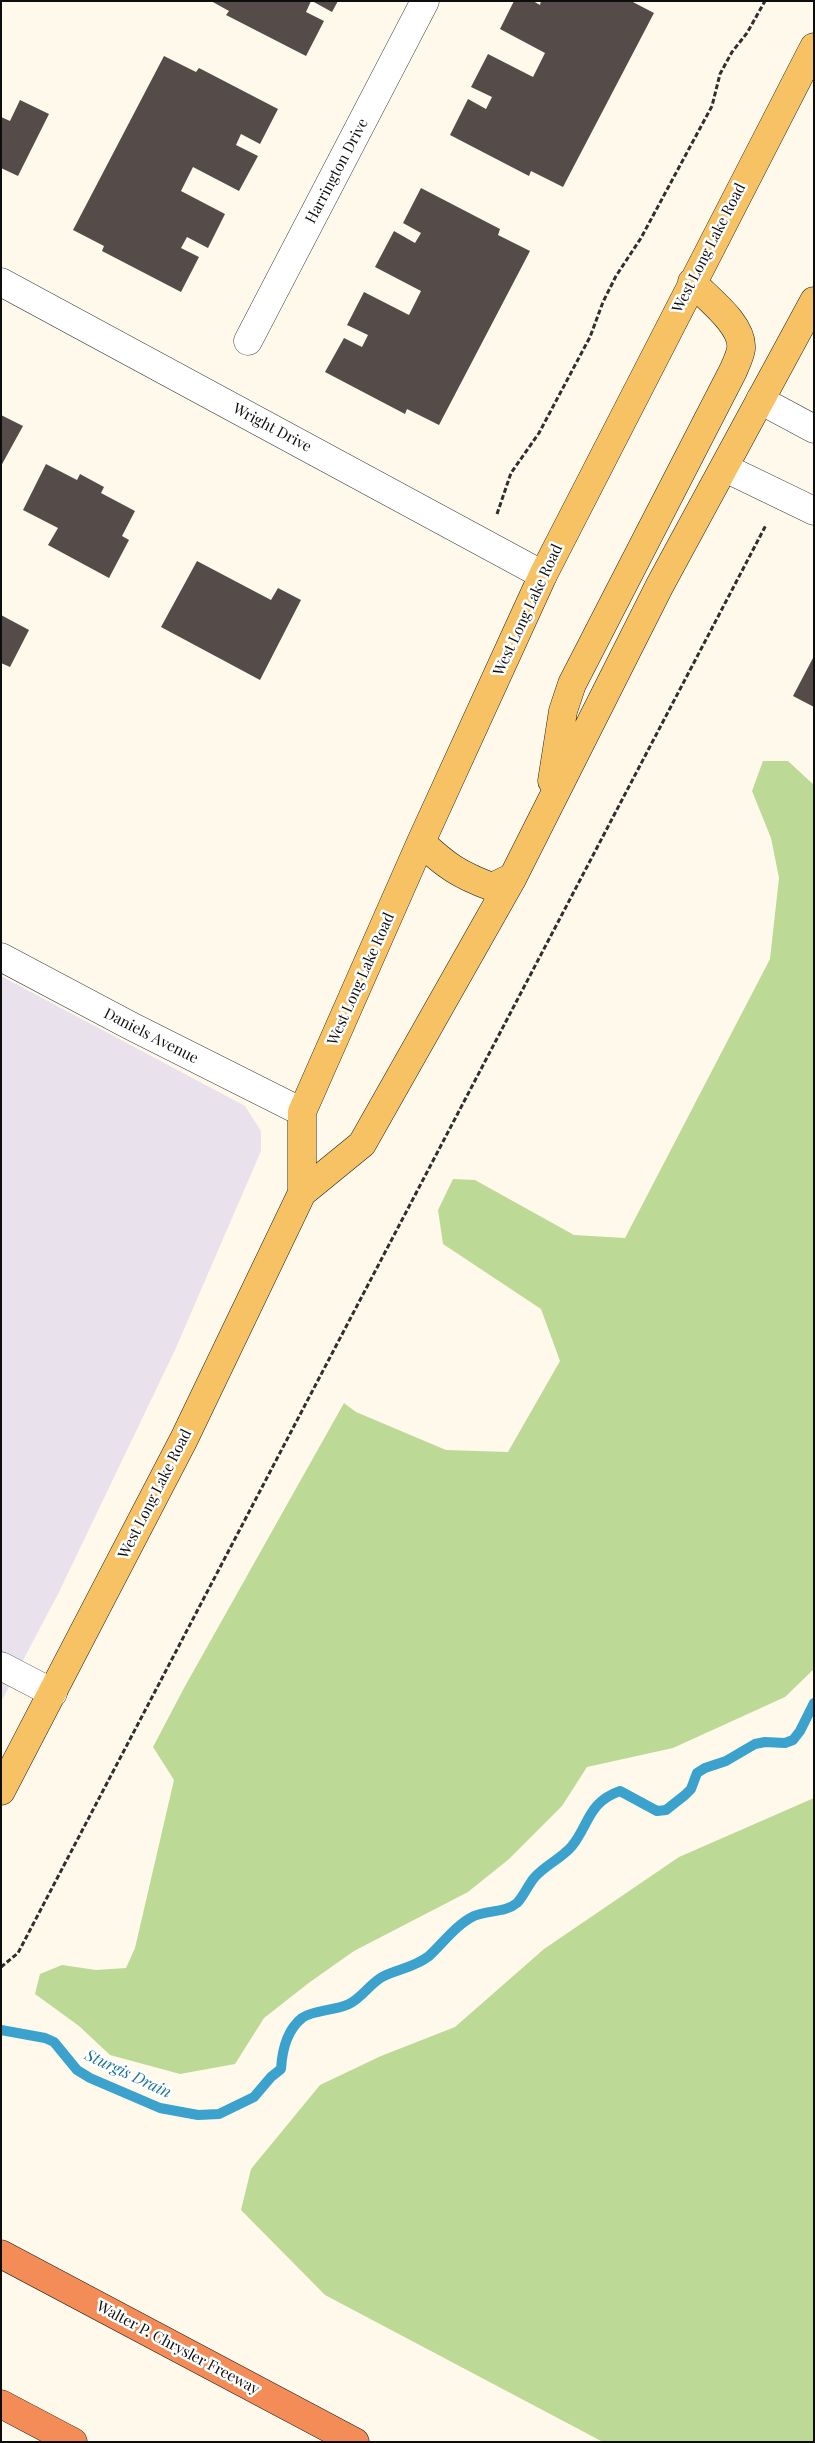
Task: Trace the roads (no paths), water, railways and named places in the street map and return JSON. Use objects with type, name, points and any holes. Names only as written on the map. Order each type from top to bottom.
[{"type":"highway","name":"Walter P. Chrysler Freeway","points":[[1,2254],[355,2442]]},
{"type":"highway","points":[[1,2404],[73,2442]]},
{"type":"main road","name":"West Long Lake Road","points":[[302,1193],[302,1112],[421,842],[543,575],[814,47]]},
{"type":"main road","points":[[548,807],[563,711],[572,684],[734,371],[741,348],[738,332],[728,318],[692,282]]},
{"type":"main road","name":"West Long Lake Road","points":[[1,1791],[184,1439],[302,1193],[362,1144],[513,877],[660,585],[814,301]]},
{"type":"main road","points":[[421,842],[441,861],[463,876],[492,887],[513,877]]},
{"type":"street","name":"Harrington Drive","points":[[248,341],[425,1]]},
{"type":"street","name":"Wright Drive","points":[[1,282],[543,575]]},
{"type":"street","points":[[760,400],[814,429]]},
{"type":"street","points":[[725,468],[814,511]]},
{"type":"street","name":"Daniels Avenue","points":[[1,957],[131,1026],[302,1112]]},
{"type":"street","points":[[1,1666],[53,1693]]},
{"type":"waterway","name":"Sturgis Drain","points":[[1,2030],[45,2038],[54,2042],[77,2070],[90,2078],[160,2108],[198,2115],[219,2114],[254,2097],[271,2077],[281,2069],[286,2042],[302,2018],[312,2013],[349,2004],[379,1979],[418,1963],[429,1956],[468,1919],[479,1914],[502,1910],[517,1903],[538,1873],[572,1846],[590,1815],[601,1801],[620,1791],[657,1811],[666,1810],[691,1789],[697,1773],[705,1768],[726,1761],[755,1744],[765,1742],[785,1743],[793,1740],[800,1731],[814,1703]]}]
